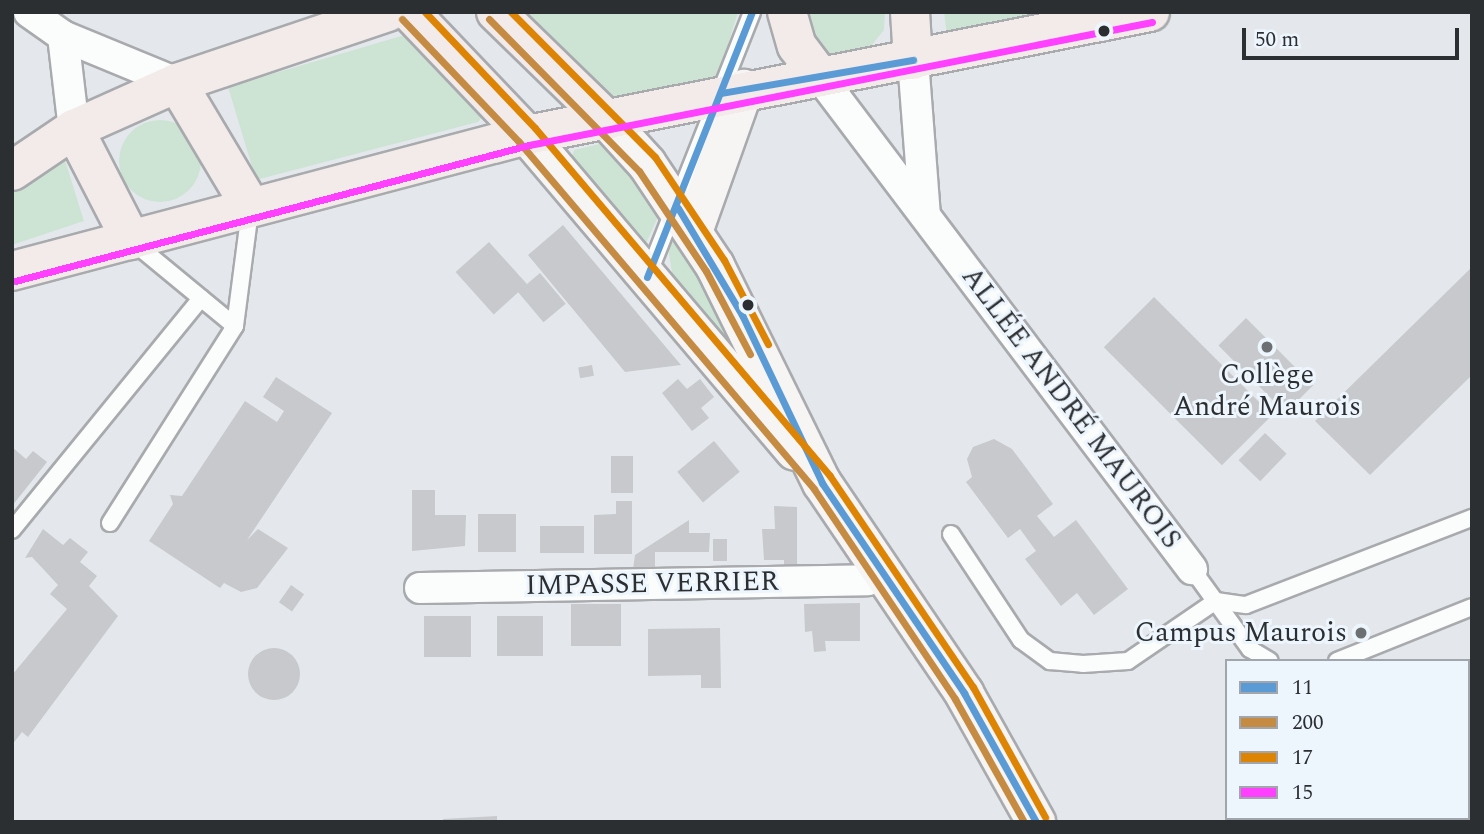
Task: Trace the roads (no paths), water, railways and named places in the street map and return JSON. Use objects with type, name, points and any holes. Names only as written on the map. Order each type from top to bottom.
[{"type":"main road","points":[[12,171],[74,129],[314,24],[388,12]]},
{"type":"main road","points":[[410,12],[527,135],[822,483],[964,694],[1036,822]]},
{"type":"main road","points":[[496,12],[607,120],[685,220],[742,315],[822,483]]},
{"type":"main road","points":[[910,12],[913,60]]},
{"type":"main road","points":[[12,271],[527,135],[733,91],[913,60],[1150,12]]},
{"type":"main road","name":"ALLÉE ANDRÉ MAUROIS","points":[[787,18],[820,77]]},
{"type":"main road","points":[[177,83],[251,207]]},
{"type":"main road","points":[[685,220],[733,91]]},
{"type":"main road","points":[[74,129],[131,240]]},
{"type":"street","points":[[29,12],[63,36],[177,83]]},
{"type":"street","points":[[63,36],[74,129]]},
{"type":"street","points":[[913,60],[925,215]]},
{"type":"street","name":"ALLÉE ANDRÉ MAUROIS","points":[[820,77],[1192,569]]},
{"type":"street","name":"IMPASSE VERRIER","points":[[420,588],[868,580],[882,573]]},
{"type":"lane","points":[[733,91],[752,12]]},
{"type":"lane","points":[[110,523],[235,326],[251,207]]},
{"type":"lane","points":[[647,277],[685,220]]},
{"type":"lane","points":[[131,240],[235,326]]},
{"type":"lane","points":[[12,530],[201,298]]},
{"type":"lane","points":[[951,534],[1021,640],[1049,661],[1128,661],[1216,601],[1246,605],[1472,518]]},
{"type":"lane","name":"ALLÉE ANDRÉ MAUROIS","points":[[1192,569],[1250,649],[1267,659]]},
{"type":"lane","points":[[1343,659],[1472,607]]},
{"type":"place","name":"Collège André Maurois","points":[[1267,347]]},
{"type":"place","name":"Campus Maurois","points":[[1361,633]]}]
